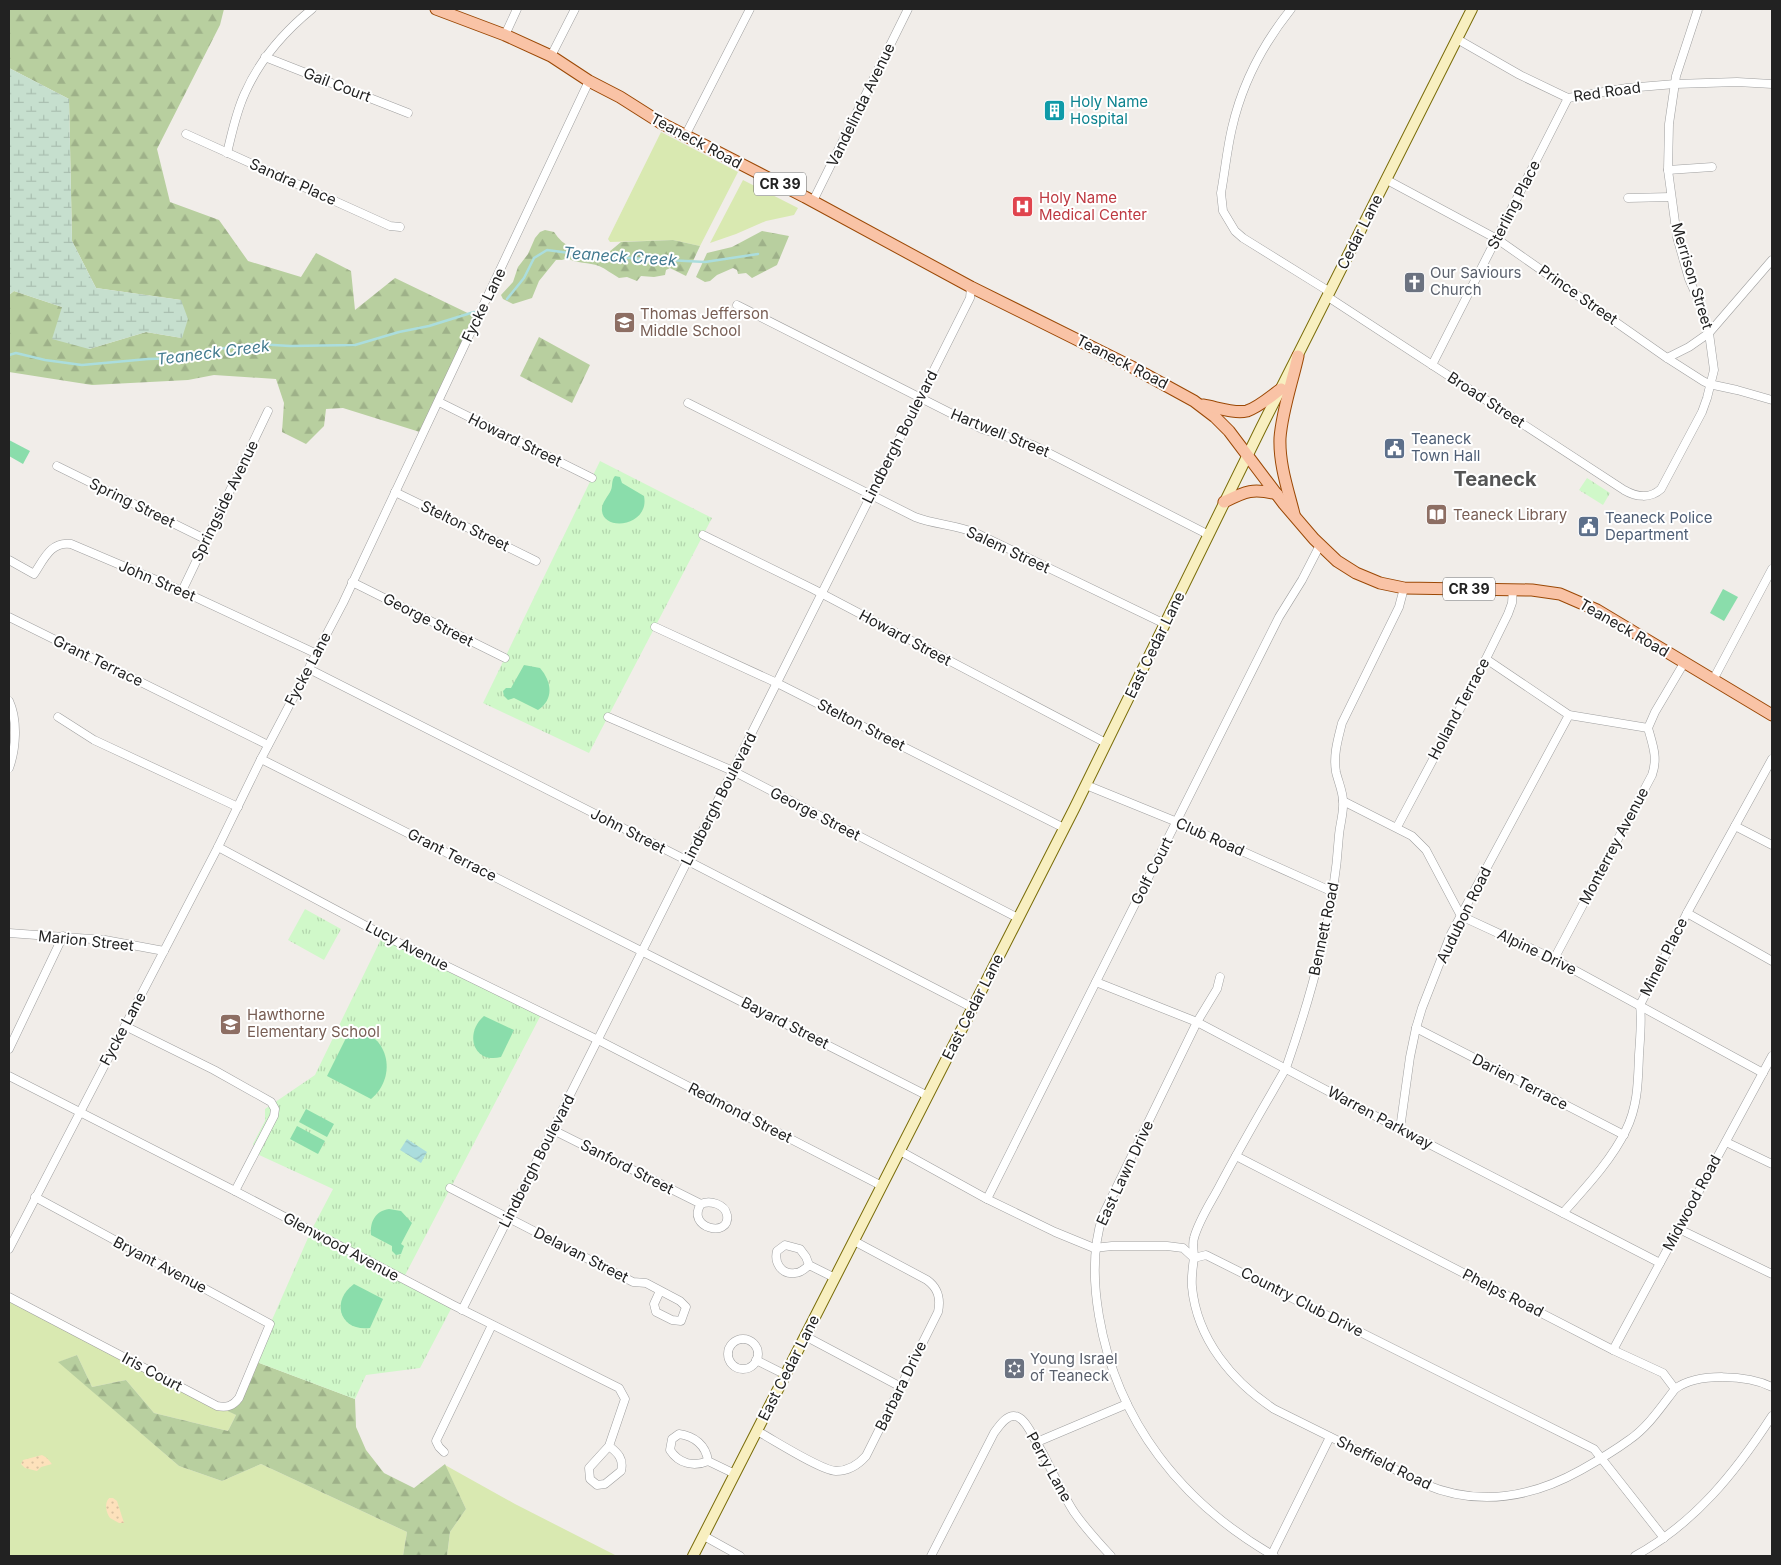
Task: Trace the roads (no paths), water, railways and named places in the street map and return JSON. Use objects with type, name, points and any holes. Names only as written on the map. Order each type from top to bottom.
[{"type":"main road","name":"Teaneck Road","points":[[436,9],[504,35],[551,56],[589,81],[685,136],[971,286],[1132,367],[1199,404],[1220,422],[1320,546],[1337,561],[1356,573],[1380,583],[1404,588],[1548,591],[1574,599],[1597,610],[1772,716]]},
{"type":"main road","points":[[1296,518],[1284,476],[1280,445],[1283,420],[1298,356]]},
{"type":"main road","points":[[1199,404],[1243,412],[1257,406],[1281,389]]},
{"type":"main road","points":[[1224,502],[1251,490],[1277,494]]},
{"type":"street","points":[[227,153],[244,94],[254,73],[285,32],[312,9]]},
{"type":"street","points":[[504,35],[517,9]]},
{"type":"street","points":[[551,56],[575,9]]},
{"type":"street","points":[[685,136],[750,9]]},
{"type":"street","name":"Vandelinda Avenue","points":[[814,202],[908,9]]},
{"type":"street","name":"Broad Street","points":[[1291,9],[1268,42],[1244,88],[1232,130],[1221,192],[1228,222],[1243,238],[1432,365],[1624,490],[1638,496],[1649,496]]},
{"type":"street","name":"Cedar Lane","points":[[1248,455],[1472,9]]},
{"type":"street","name":"Merrison Street","points":[[1649,496],[1661,489],[1702,412],[1708,398],[1714,370],[1709,333],[1701,306],[1689,279],[1677,237],[1668,170],[1669,124],[1675,84],[1681,59],[1698,9]]},
{"type":"street","name":"Red Road","points":[[1457,39],[1535,83],[1568,98],[1627,88],[1675,84],[1728,82],[1772,84]]},
{"type":"street","name":"Gail Court","points":[[265,58],[408,113]]},
{"type":"street","name":"Fycke Lane","points":[[9,1248],[317,654],[589,81]]},
{"type":"street","name":"Sterling Place","points":[[1432,365],[1568,98]]},
{"type":"street","name":"Sandra Place","points":[[186,134],[390,226],[400,227]]},
{"type":"street","points":[[1668,170],[1712,167]]},
{"type":"street","name":"Prince Street","points":[[1386,180],[1497,239],[1667,358],[1710,384],[1772,400]]},
{"type":"street","points":[[1628,198],[1671,197]]},
{"type":"street","points":[[1667,358],[1689,348],[1709,333],[1772,260]]},
{"type":"street","name":"Lindbergh Boulevard","points":[[462,1310],[970,298],[971,286]]},
{"type":"street","name":"Hartwell Street","points":[[737,305],[982,429],[1034,445],[1209,535]]},
{"type":"street","name":"Howard Street","points":[[438,402],[592,478]]},
{"type":"street","name":"Salem Street","points":[[688,403],[915,517],[929,522],[966,529],[978,534],[1165,624]]},
{"type":"street","name":"Springside Avenue","points":[[182,590],[268,411]]},
{"type":"street","name":"East Cedar Lane","points":[[693,1556],[1086,785],[1248,455]]},
{"type":"street","name":"Spring Street","points":[[57,466],[207,540]]},
{"type":"street","name":"Stelton Street","points":[[394,492],[536,561]]},
{"type":"street","name":"Howard Street","points":[[703,535],[822,594],[1106,743]]},
{"type":"street","name":"John Street","points":[[9,560],[34,574],[52,548],[58,544],[71,544],[182,590],[317,654]]},
{"type":"street","name":"Golf Court","points":[[987,1199],[1283,609],[1302,580],[1320,546]]},
{"type":"street","points":[[1713,680],[1772,569]]},
{"type":"street","name":"George Street","points":[[352,582],[505,658]]},
{"type":"street","name":"Bennett Road","points":[[1194,1258],[1193,1241],[1198,1227],[1286,1068],[1318,962],[1333,892],[1343,801],[1336,769],[1335,753],[1342,723],[1399,607],[1404,588]]},
{"type":"street","name":"Holland Terrace","points":[[1397,828],[1512,606],[1513,589]]},
{"type":"street","name":"Grant Terrace","points":[[9,617],[268,746]]},
{"type":"street","name":"Stelton Street","points":[[655,627],[777,683],[1064,828]]},
{"type":"street","points":[[1486,659],[1569,715],[1648,728],[1657,708],[1684,663]]},
{"type":"street","name":"John Street","points":[[308,669],[688,861],[973,1008]]},
{"type":"street","points":[[9,701],[14,719],[12,755],[9,768]]},
{"type":"street","name":"Audubon Road","points":[[1400,1129],[1416,1028],[1451,934],[1569,715]]},
{"type":"street","points":[[58,717],[94,740],[238,807]]},
{"type":"street","name":"George Street","points":[[608,717],[733,771],[1018,918]]},
{"type":"street","name":"Monterrey Avenue","points":[[1554,959],[1652,775],[1656,764],[1648,728]]},
{"type":"street","name":"Grant Terrace","points":[[261,759],[643,951]]},
{"type":"street","name":"Minell Place","points":[[1563,1213],[1592,1180],[1624,1135],[1633,1115],[1637,1098],[1640,1005],[1687,913],[1772,759]]},
{"type":"street","name":"Club Road","points":[[1086,785],[1177,822],[1333,892]]},
{"type":"street","points":[[1343,801],[1412,836],[1426,850],[1461,916]]},
{"type":"street","points":[[1735,826],[1772,845]]},
{"type":"street","name":"Lucy Avenue","points":[[218,847],[383,935],[598,1040]]},
{"type":"street","points":[[1687,913],[1772,961]]},
{"type":"street","name":"Alpine Drive","points":[[1461,916],[1554,959],[1763,1073]]},
{"type":"street","name":"Marion Street","points":[[9,933],[105,940],[164,951]]},
{"type":"street","points":[[9,1049],[63,936]]},
{"type":"street","name":"Bayard Street","points":[[643,951],[928,1096]]},
{"type":"street","name":"East Lawn Drive","points":[[1220,977],[1217,989],[1197,1022],[1103,1215],[1094,1248],[1094,1276],[1101,1328],[1115,1378],[1127,1404],[1156,1454],[1194,1498],[1234,1531],[1273,1556]]},
{"type":"street","name":"Warren Parkway","points":[[1096,982],[1197,1022],[1660,1263]]},
{"type":"street","points":[[125,1026],[214,1070],[267,1098],[271,1102],[275,1109],[274,1116],[235,1191]]},
{"type":"street","name":"Darien Terrace","points":[[1416,1028],[1624,1135]]},
{"type":"street","name":"Redmond Street","points":[[598,1040],[882,1186]]},
{"type":"street","name":"Midwood Road","points":[[1612,1350],[1772,1056]]},
{"type":"street","name":"Glenwood Avenue","points":[[9,1076],[235,1191],[462,1310],[620,1388],[624,1400],[610,1446],[589,1468],[590,1479],[597,1485],[605,1484],[621,1471],[622,1463],[619,1455],[610,1446]]},
{"type":"street","name":"Sanford Street","points":[[553,1130],[701,1204]]},
{"type":"street","points":[[1726,1142],[1772,1164]]},
{"type":"street","name":"Country Club Drive","points":[[900,1151],[987,1199],[1055,1232],[1094,1248],[1112,1246],[1167,1246],[1183,1248],[1194,1258],[1206,1255],[1594,1449],[1664,1538]]},
{"type":"street","name":"Phelps Road","points":[[1236,1156],[1612,1350],[1663,1373],[1675,1389]]},
{"type":"street","name":"Delavan Street","points":[[450,1188],[636,1283],[646,1283],[684,1304],[686,1311],[681,1321],[672,1320],[656,1312],[654,1304],[660,1291]]},
{"type":"street","name":"Bryant Avenue","points":[[35,1197],[270,1324],[263,1341]]},
{"type":"street","points":[[1679,1228],[1772,1274]]},
{"type":"street","name":"Barbara Drive","points":[[757,1431],[829,1470],[845,1470],[854,1467],[866,1456],[938,1312],[939,1298],[937,1291],[927,1280],[854,1241]]},
{"type":"street","points":[[809,1265],[796,1273],[785,1271],[778,1265],[776,1260],[777,1251],[785,1244],[795,1247],[803,1252],[809,1265],[835,1278]]},
{"type":"street","name":"Sheffield Road","points":[[1194,1258],[1192,1288],[1199,1318],[1213,1348],[1242,1386],[1274,1409],[1424,1484],[1462,1495],[1502,1497],[1538,1490],[1568,1478],[1630,1440],[1656,1415],[1675,1389]]},
{"type":"street","name":"Iris Court","points":[[9,1297],[217,1406],[230,1406],[239,1398],[263,1341]]},
{"type":"street","points":[[444,1452],[439,1448],[436,1440],[492,1325]]},
{"type":"street","points":[[805,1336],[900,1387]]},
{"type":"street","points":[[756,1360],[786,1375]]},
{"type":"street","points":[[1675,1389],[1692,1380],[1733,1377],[1762,1382],[1772,1388]]},
{"type":"street","points":[[1037,1442],[1127,1404]]},
{"type":"street","points":[[1635,1556],[1664,1538],[1695,1513],[1730,1477],[1772,1416]]},
{"type":"street","name":"Perry Lane","points":[[932,1554],[994,1433],[1008,1418],[1018,1417],[1037,1442],[1074,1512],[1088,1531],[1111,1556]]},
{"type":"street","points":[[708,1461],[704,1448],[694,1439],[679,1434],[672,1439],[670,1450],[679,1458],[695,1465],[708,1461],[735,1474]]},
{"type":"street","points":[[1273,1556],[1330,1437]]},
{"type":"street","points":[[704,1536],[740,1556]]},
{"type":"street","points":[[932,1554],[942,1556]]},
{"type":"water","points":[[407,1139],[427,1152],[421,1163],[400,1150]]},
{"type":"waterway","name":"Teaneck Creek","points":[[507,299],[524,278],[534,258],[547,250],[592,256],[705,262],[758,254]]},
{"type":"waterway","name":"Teaneck Creek","points":[[9,355],[16,353],[45,360],[82,365],[181,358],[210,350],[257,344],[290,346],[355,345],[474,312]]},
{"type":"place","name":"Holy Name Hospital","points":[[1054,111]]},
{"type":"place","name":"Holy Name Medical Center","points":[[1023,207]]},
{"type":"place","name":"Our Saviours Church","points":[[1414,282]]},
{"type":"place","name":"Thomas Jefferson Middle School","points":[[624,323]]},
{"type":"place","name":"Teaneck Town Hall","points":[[1395,448]]},
{"type":"place","name":"Teaneck Library","points":[[1437,515]]},
{"type":"place","name":"Teaneck Police Department","points":[[1589,527]]},
{"type":"place","name":"Hawthorne Elementary School","points":[[231,1024]]},
{"type":"place","name":"Young Israel of Teaneck","points":[[1014,1368]]},
{"type":"district","name":"Teaneck","points":[[1495,479]]}]
